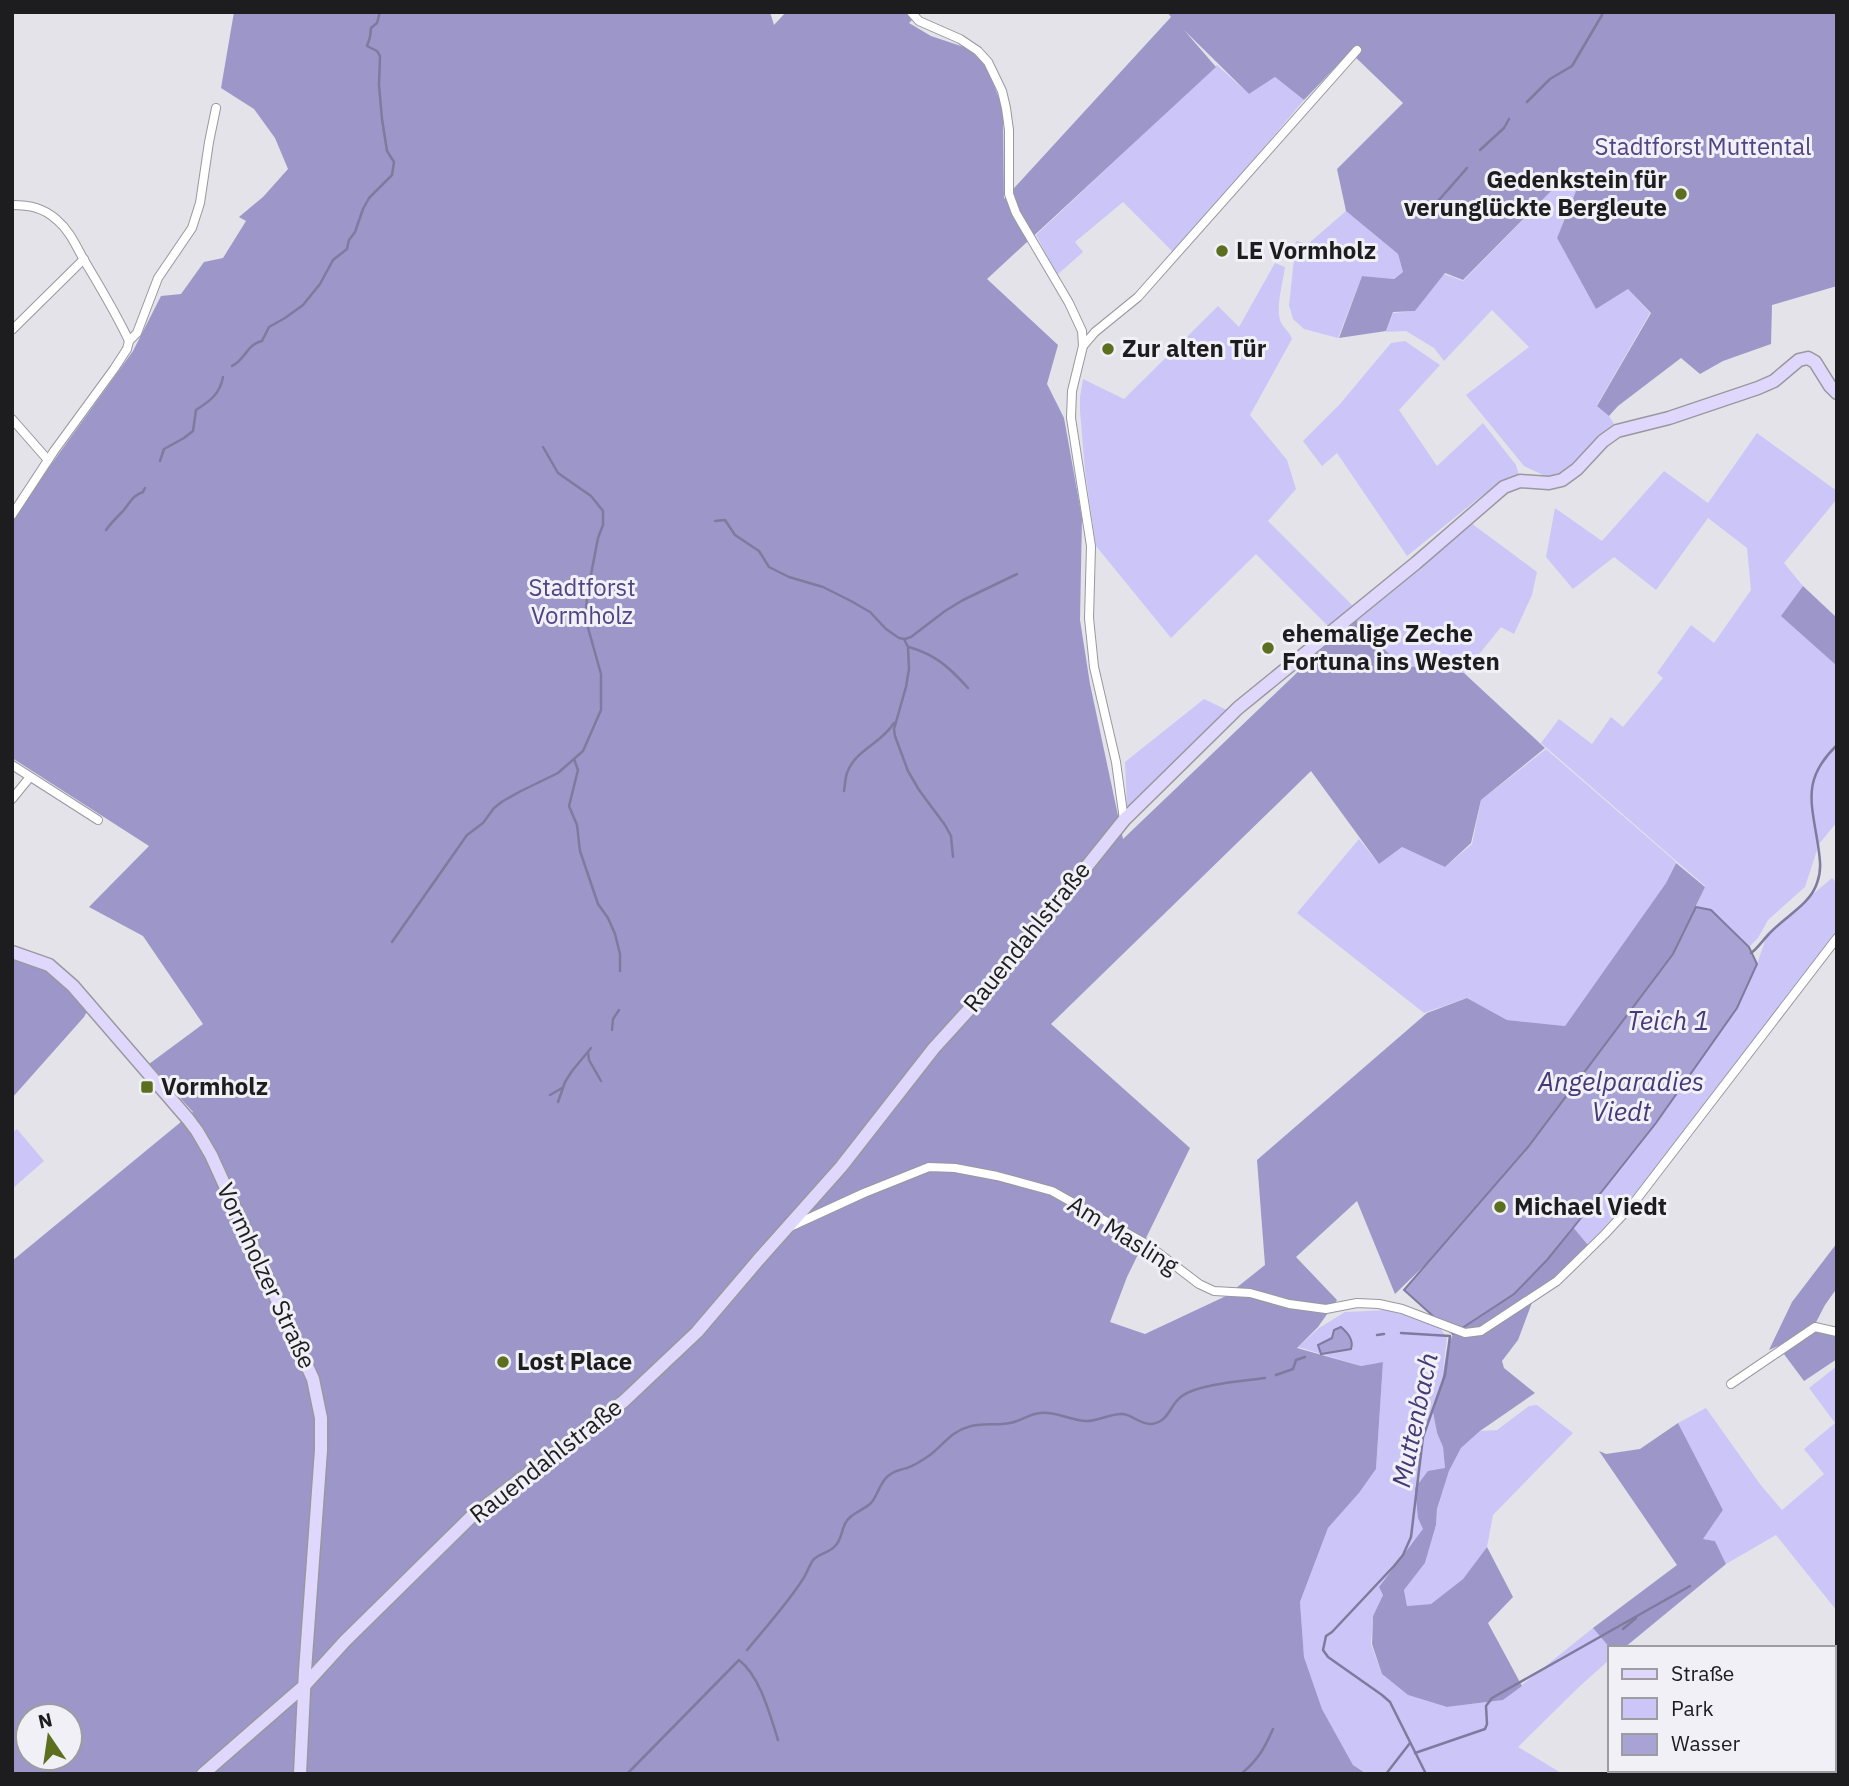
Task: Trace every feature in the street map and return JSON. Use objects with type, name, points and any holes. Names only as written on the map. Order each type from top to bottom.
[{"type":"street","points":[[911,12],[919,21],[960,39],[978,51],[988,62],[1002,91],[1009,130],[1009,188],[1016,213],[1082,331],[1083,346],[1072,391],[1071,418],[1091,546],[1089,618],[1094,667],[1116,762],[1124,820]]},
{"type":"street","points":[[1083,346],[1095,332],[1138,297],[1356,50]]},
{"type":"street","points":[[128,341],[137,333],[158,278],[197,217],[216,108]]},
{"type":"street","points":[[12,205],[27,205],[40,209],[68,231],[128,341],[121,359],[12,515]]},
{"type":"street","points":[[12,330],[84,259]]},
{"type":"street","name":"Rauendahlstraße","points":[[203,1774],[304,1686],[354,1632],[472,1516],[624,1401],[697,1332],[841,1167],[934,1048],[994,982],[1124,820],[1238,708],[1416,563],[1504,487],[1520,481],[1549,483],[1562,480],[1617,431],[1670,418],[1758,388],[1774,381],[1792,364],[1803,358],[1815,362],[1837,393]]},
{"type":"street","points":[[12,419],[48,460]]},
{"type":"street","points":[[12,765],[98,820]]},
{"type":"street","points":[[12,799],[30,777]]},
{"type":"street","name":"Am Masling","points":[[785,1229],[929,1167],[955,1168],[998,1176],[1052,1191],[1147,1245],[1199,1284],[1214,1291],[1250,1293],[1289,1304],[1326,1309],[1357,1303],[1379,1304],[1402,1309],[1465,1334],[1481,1331],[1557,1281],[1633,1204],[1837,938]]},
{"type":"street","name":"Vormholzer Straße","points":[[12,952],[49,965],[73,986],[197,1131],[313,1379],[321,1418],[321,1439],[300,1774]]},
{"type":"street","points":[[1731,1384],[1815,1327],[1837,1332]]},
{"type":"green space","name":"Stadtforst Vormholz","points":[[234,12],[770,12],[774,25],[786,12],[920,12],[909,23],[931,36],[970,49],[987,67],[1002,106],[1004,199],[1171,17],[1167,12],[1837,12],[1837,286],[1772,305],[1771,344],[1723,361],[1700,374],[1681,358],[1618,406],[1609,416],[1597,406],[1651,313],[1628,289],[1596,309],[1557,238],[1576,191],[1562,180],[1463,280],[1445,273],[1415,311],[1393,312],[1386,331],[1339,338],[1362,276],[1394,279],[1403,272],[1398,254],[1346,211],[1337,169],[1403,103],[1350,52],[1304,100],[1275,77],[1249,94],[1184,30],[1216,67],[987,279],[1058,345],[1047,384],[1064,418],[1082,518],[1080,620],[1090,684],[1123,839],[1355,619],[1400,665],[1464,673],[1545,748],[1481,800],[1471,843],[1445,867],[1402,847],[1379,864],[1311,771],[1051,1024],[1190,1148],[1127,1277],[1110,1322],[1145,1334],[1226,1296],[1265,1265],[1257,1160],[1427,1013],[1467,998],[1507,1020],[1565,1026],[1666,883],[1676,863],[1705,887],[1673,954],[1528,1147],[1429,1261],[1395,1294],[1357,1201],[1296,1257],[1337,1300],[1318,1327],[1297,1348],[1361,1366],[1383,1362],[1376,1469],[1328,1528],[1300,1602],[1304,1657],[1322,1709],[1353,1765],[1367,1774],[12,1774],[12,1261],[193,1112],[149,1064],[203,1024],[143,936],[89,907],[149,846],[12,758],[12,522],[133,351],[161,296],[181,294],[204,262],[223,258],[246,221],[239,217],[263,197],[288,169],[275,138],[254,109],[221,88]]},
{"type":"green space","points":[[1217,65],[1249,94],[1275,77],[1304,100],[1174,253],[1123,202],[1075,242],[1083,252],[1057,275],[1036,235]]},
{"type":"green space","points":[[1562,180],[1576,191],[1557,238],[1596,309],[1628,289],[1650,313],[1597,405],[1614,424],[1567,469],[1547,477],[1524,466],[1466,395],[1529,347],[1492,310],[1444,361],[1434,348],[1406,331],[1386,332],[1393,313],[1415,311],[1444,274],[1463,281]]},
{"type":"green space","points":[[1346,211],[1398,254],[1403,272],[1394,279],[1362,276],[1338,338],[1304,329],[1293,319],[1289,305],[1296,241],[1308,244]]},
{"type":"green space","points":[[1275,263],[1285,267],[1279,315],[1292,339],[1250,415],[1287,460],[1296,489],[1268,521],[1353,606],[1329,627],[1256,554],[1171,638],[1096,546],[1080,411],[1083,379],[1124,399],[1218,306],[1239,327]]},
{"type":"green space","points":[[1405,341],[1440,365],[1399,410],[1437,466],[1483,423],[1516,465],[1519,475],[1501,482],[1484,494],[1407,556],[1337,453],[1322,466],[1303,441],[1340,404],[1391,343]]},
{"type":"green space","points":[[1757,433],[1837,491],[1837,499],[1784,563],[1803,586],[1782,616],[1837,666],[1837,822],[1819,844],[1805,887],[1768,920],[1758,938],[1749,947],[1711,911],[1696,907],[1705,886],[1541,743],[1559,719],[1592,744],[1611,717],[1623,727],[1663,678],[1657,673],[1691,625],[1714,643],[1751,590],[1747,548],[1708,518],[1656,590],[1614,557],[1573,589],[1546,557],[1555,508],[1602,541],[1664,471],[1708,503]]},
{"type":"green space","points":[[1471,523],[1537,572],[1532,595],[1514,634],[1501,627],[1464,673],[1400,665],[1355,619]]},
{"type":"green space","points":[[1803,586],[1837,618],[1837,666],[1781,616]]},
{"type":"green space","points":[[1204,699],[1229,711],[1127,807],[1125,762]]},
{"type":"green space","points":[[1546,749],[1676,862],[1666,883],[1565,1026],[1507,1020],[1467,998],[1424,1013],[1297,913],[1359,839],[1379,864],[1402,847],[1445,867],[1472,844],[1481,800]]},
{"type":"green space","points":[[1832,878],[1837,883],[1837,932],[1648,1179],[1588,1245],[1573,1227],[1656,1123],[1736,1008],[1757,964],[1768,932]]},
{"type":"green space","points":[[12,959],[38,965],[63,983],[88,1010],[12,1098]]},
{"type":"green space","points":[[17,1129],[44,1161],[12,1189],[12,1133]]},
{"type":"green space","points":[[1573,1227],[1588,1245],[1533,1300],[1518,1340],[1502,1361],[1504,1368],[1535,1393],[1480,1431],[1461,1448],[1449,1471],[1437,1509],[1436,1525],[1425,1563],[1404,1590],[1407,1606],[1431,1604],[1463,1579],[1487,1547],[1513,1597],[1488,1623],[1522,1686],[1503,1700],[1447,1707],[1408,1695],[1382,1674],[1372,1644],[1373,1616],[1383,1595],[1379,1587],[1423,1529],[1418,1518],[1415,1488],[1428,1471],[1445,1468],[1443,1447],[1433,1412],[1453,1334],[1514,1294],[1547,1260]]},
{"type":"green space","points":[[1837,1243],[1837,1288],[1813,1328],[1837,1334],[1837,1359],[1804,1381],[1778,1346],[1769,1350],[1792,1302]]},
{"type":"green space","points":[[1345,1312],[1401,1312],[1438,1325],[1447,1338],[1441,1387],[1433,1412],[1443,1447],[1445,1468],[1418,1518],[1424,1529],[1398,1562],[1373,1616],[1371,1644],[1382,1674],[1408,1695],[1447,1707],[1503,1700],[1593,1628],[1608,1646],[1608,1661],[1518,1747],[1563,1774],[1368,1774],[1353,1765],[1322,1709],[1304,1657],[1300,1602],[1328,1528],[1376,1469],[1383,1362],[1361,1366],[1298,1347],[1319,1328]]},
{"type":"green space","points":[[1837,1366],[1837,1611],[1776,1535],[1726,1564],[1715,1541],[1703,1539],[1723,1510],[1678,1423],[1706,1408],[1760,1484],[1782,1510],[1824,1474],[1804,1449],[1835,1423],[1809,1388]]},
{"type":"green space","points":[[1537,1405],[1573,1433],[1493,1515],[1487,1547],[1463,1579],[1431,1604],[1407,1606],[1404,1590],[1425,1563],[1436,1525],[1437,1509],[1449,1471],[1461,1448],[1480,1431],[1497,1430],[1529,1406]]},
{"type":"green space","points":[[1678,1423],[1723,1510],[1703,1539],[1715,1541],[1726,1564],[1626,1646],[1608,1646],[1593,1628],[1677,1565],[1599,1451],[1606,1454],[1640,1449]]},
{"type":"water","name":"Angelparadies Viedt","points":[[1696,907],[1711,910],[1749,947],[1757,964],[1737,1008],[1656,1123],[1547,1260],[1514,1294],[1453,1334],[1404,1290],[1528,1147],[1673,954]]},
{"type":"water","points":[[1341,1327],[1351,1339],[1351,1349],[1321,1354],[1318,1345],[1332,1338],[1334,1330]]},
{"type":"waterway","points":[[232,366],[253,345],[262,341],[269,327],[303,305],[320,284],[333,260],[347,249],[369,198],[392,175],[394,162],[387,151],[382,119],[380,56],[377,51],[367,46],[371,28],[377,23],[380,12]]},
{"type":"waterway","points":[[1527,102],[1550,79],[1572,66],[1602,15]]},
{"type":"waterway","points":[[1480,150],[1504,128],[1509,119]]},
{"type":"waterway","points":[[1424,217],[1467,168]]},
{"type":"waterway","points":[[160,461],[164,449],[193,431],[196,410],[214,396],[223,377]]},
{"type":"waterway","points":[[392,942],[467,835],[483,823],[503,801],[558,773],[583,751],[601,710],[601,674],[585,617],[598,538],[603,525],[603,511],[591,496],[558,473],[543,447]]},
{"type":"waterway","points":[[106,530],[145,488]]},
{"type":"waterway","points":[[715,521],[725,520],[735,535],[759,551],[769,567],[789,577],[823,587],[851,601],[870,612],[886,629],[904,639],[908,647],[909,669],[894,729],[895,736],[908,771],[951,836],[953,857]]},
{"type":"waterway","points":[[905,639],[963,600],[1017,574]]},
{"type":"waterway","points":[[909,647],[942,663],[968,688]]},
{"type":"waterway","points":[[844,791],[846,775],[856,758],[894,723]]},
{"type":"waterway","name":"Muttenbach","points":[[1751,953],[1814,891],[1820,874],[1820,860],[1812,791],[1818,769],[1837,745]]},
{"type":"waterway","points":[[574,759],[578,770],[569,806],[577,825],[580,851],[598,904],[615,934],[620,954],[620,971]]},
{"type":"waterway","points":[[612,1030],[613,1019],[619,1010]]},
{"type":"waterway","points":[[558,1102],[565,1082],[591,1048]]},
{"type":"waterway","points":[[588,1053],[601,1081]]},
{"type":"waterway","points":[[550,1095],[562,1088]]},
{"type":"waterway","name":"Muttenbach","points":[[1401,1333],[1450,1336],[1445,1375],[1423,1437],[1411,1537],[1403,1555],[1394,1566],[1326,1636],[1323,1650],[1328,1657],[1390,1702],[1426,1774]]},
{"type":"waterway","points":[[1377,1335],[1384,1334]]},
{"type":"waterway","points":[[1276,1375],[1293,1369],[1296,1360],[1305,1357]]},
{"type":"waterway","points":[[747,1650],[790,1597],[813,1560],[837,1544],[848,1519],[871,1503],[888,1476],[922,1461],[962,1429],[1010,1423],[1040,1413],[1087,1421],[1123,1414],[1152,1424],[1162,1420],[1178,1400],[1189,1392],[1265,1378]]},
{"type":"waterway","points":[[1415,1753],[1485,1729],[1486,1706],[1492,1698],[1690,1586]]},
{"type":"waterway","points":[[1623,1629],[1636,1618]]},
{"type":"waterway","points":[[627,1774],[739,1660],[758,1686],[778,1740]]},
{"type":"waterway","points":[[1241,1774],[1260,1754],[1273,1729]]},
{"type":"waterway","points":[[1386,1774],[1410,1743]]},
{"type":"place","name":"Gedenkstein für verunglückte Bergleute","points":[[1681,194]]},
{"type":"place","name":"LE Vormholz","points":[[1222,251]]},
{"type":"place","name":"Zur alten Tür","points":[[1108,349]]},
{"type":"place","name":"ehemalige Zeche Fortuna ins Westen","points":[[1268,648]]},
{"type":"place","name":"Vormholz","points":[[147,1087]]},
{"type":"place","name":"Michael Viedt","points":[[1500,1207]]},
{"type":"place","name":"Lost Place","points":[[503,1362]]},
{"type":"park label","name":"Stadtforst Muttental","points":[[1703,147]]},
{"type":"water label","name":"Teich 1","points":[[1668,1021]]}]
